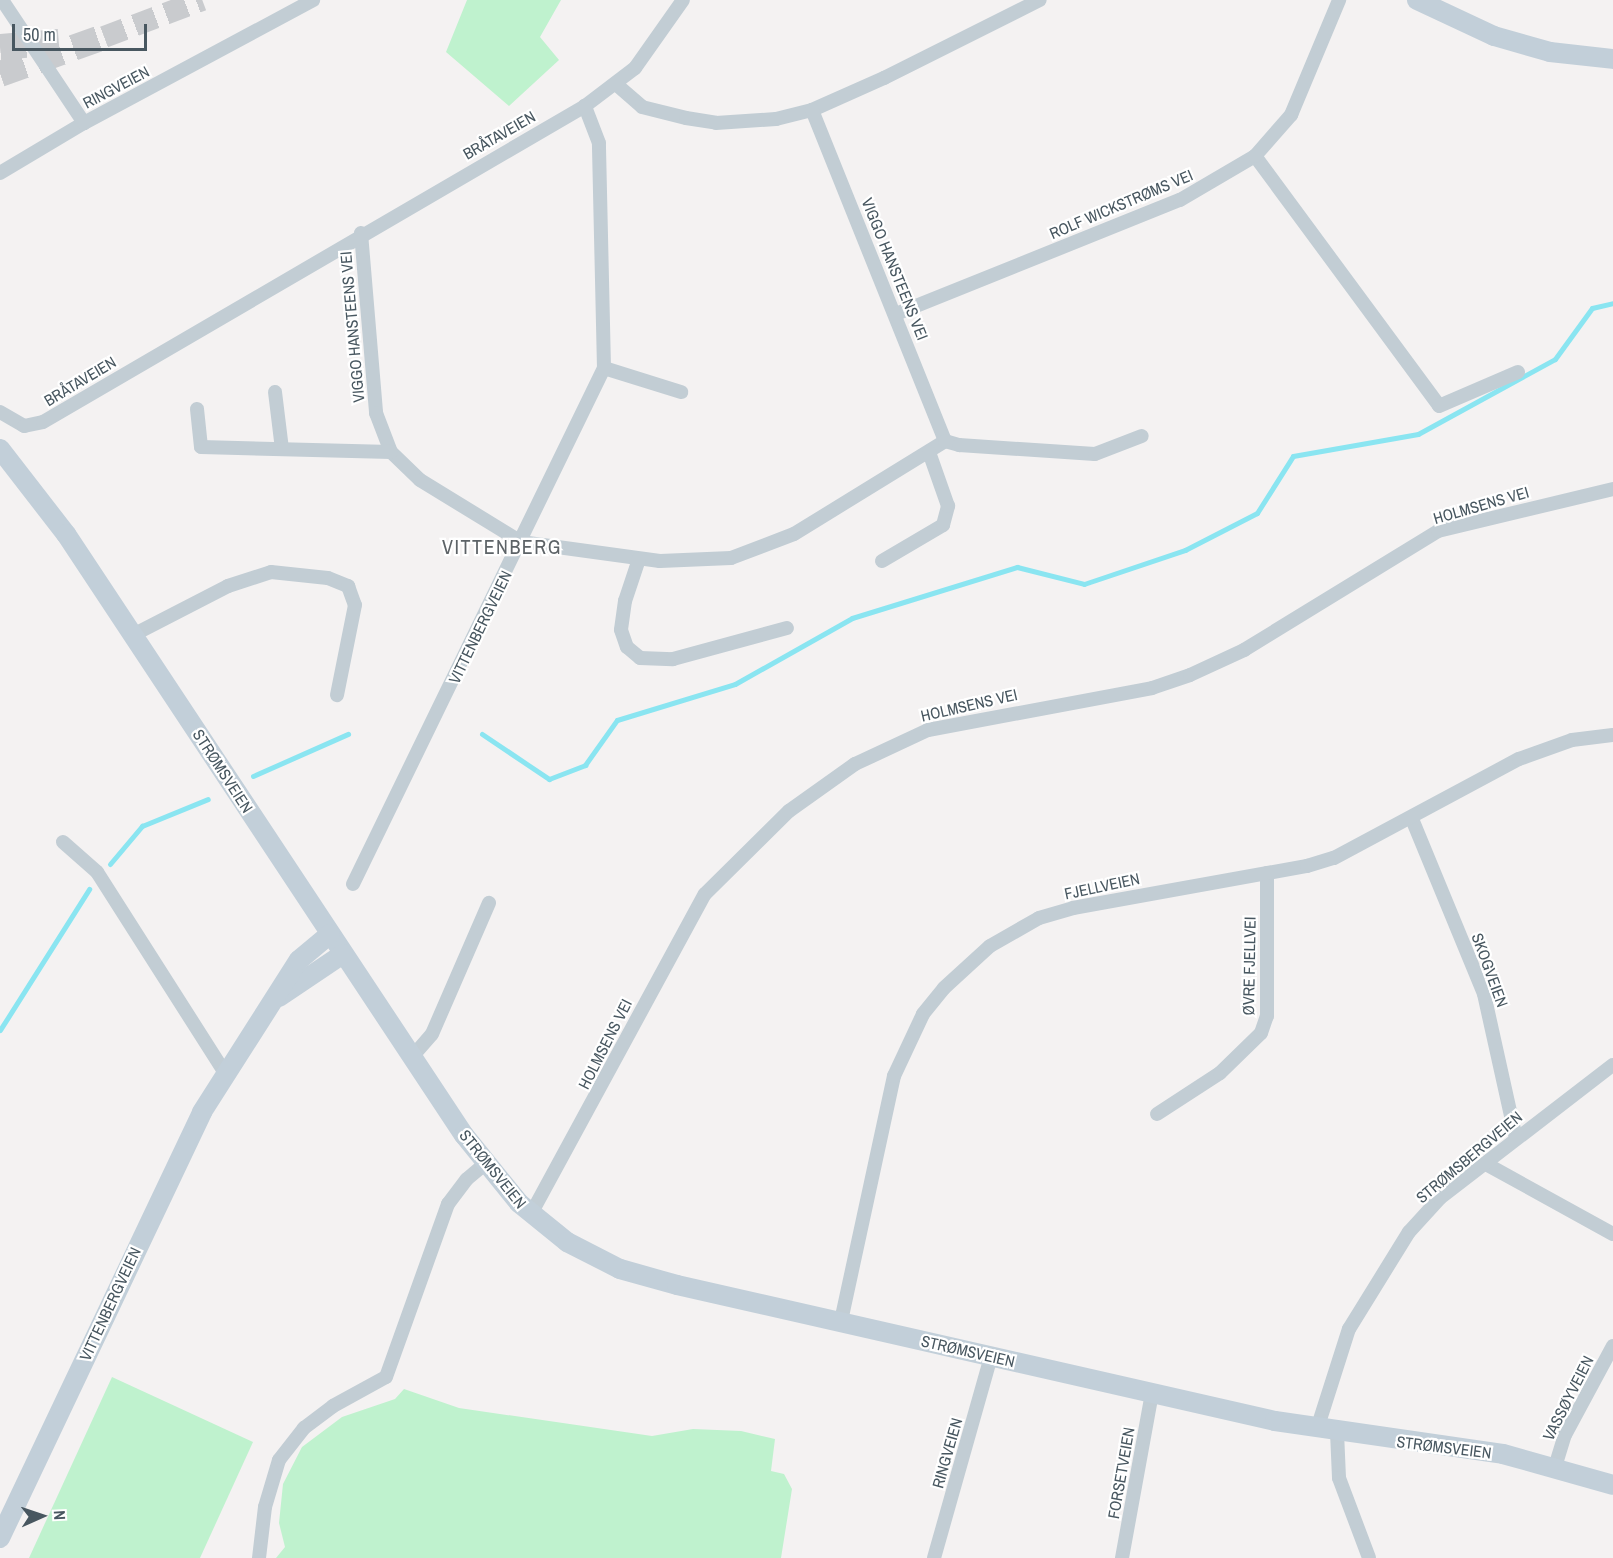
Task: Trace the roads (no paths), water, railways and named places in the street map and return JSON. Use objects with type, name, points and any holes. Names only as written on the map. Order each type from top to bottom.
[{"type":"main road","points":[[1417,0],[1494,36],[1550,52],[1613,59]]},
{"type":"main road","name":"STRØMSVEIEN","points":[[0,449],[51,513],[412,1058],[485,1164],[531,1214],[581,1251],[620,1269],[677,1286],[1317,1429],[1480,1450],[1555,1467],[1613,1485]]},
{"type":"main road","name":"VITTENBERGVEIEN","points":[[0,1538],[185,1145],[225,1073],[277,999],[299,960],[330,934]]},
{"type":"main road","name":"VITTENBERGVEIEN","points":[[277,999],[343,954]]},
{"type":"street","points":[[2,0],[84,123]]},
{"type":"street","name":"RINGVEIEN","points":[[0,173],[84,123],[313,0]]},
{"type":"street","points":[[683,0],[635,68],[616,85],[642,106],[716,123],[776,119],[812,110],[1040,0]]},
{"type":"street","name":"ROLF WICKSTRØMS VEI","points":[[896,314],[1180,200],[1255,156],[1291,115],[1339,0]]},
{"type":"street","name":"BRÅTAVEIEN","points":[[0,412],[24,426],[43,422],[362,233],[585,106],[616,85]]},
{"type":"street","name":"VITTENBERGVEIEN","points":[[353,884],[604,369],[599,143],[585,106]]},
{"type":"street","name":"VIGGO HANSTEENS VEI","points":[[362,233],[376,413],[391,452],[420,480],[521,542],[639,559],[688,562],[747,554],[794,534],[945,441],[896,314],[812,110]]},
{"type":"street","points":[[1255,156],[1438,406],[1518,372]]},
{"type":"street","points":[[604,369],[681,392]]},
{"type":"street","points":[[275,392],[282,449]]},
{"type":"street","points":[[197,409],[201,447],[391,452]]},
{"type":"street","points":[[945,441],[959,446],[1095,454],[1142,436]]},
{"type":"street","points":[[882,561],[943,525],[948,506],[929,452]]},
{"type":"street","name":"HOLMSENS VEI","points":[[531,1214],[705,894],[789,811],[848,769],[880,750],[928,730],[1152,688],[1190,675],[1244,650],[1438,531],[1613,489]]},
{"type":"street","points":[[639,559],[625,601],[621,630],[627,647],[640,658],[673,659],[787,628]]},
{"type":"street","points":[[133,635],[228,586],[271,572],[328,578],[348,586],[355,605],[337,695]]},
{"type":"street","name":"FJELLVEIEN","points":[[841,1321],[894,1076],[923,1014],[944,988],[990,946],[1039,918],[1122,897],[1267,873],[1334,858],[1412,819],[1519,759],[1572,740],[1613,735]]},
{"type":"street","name":"SKOGVEIEN","points":[[1412,819],[1484,994],[1516,1138]]},
{"type":"street","points":[[63,842],[97,872],[225,1073]]},
{"type":"street","name":"ØVRE FJELLVEI","points":[[1157,1114],[1220,1073],[1262,1033],[1267,1016],[1267,873]]},
{"type":"street","points":[[412,1058],[432,1034],[489,903]]},
{"type":"street","name":"STRØMSBERGVEIEN","points":[[1317,1429],[1349,1329],[1379,1276],[1409,1232],[1440,1198],[1613,1065]]},
{"type":"street","points":[[259,1558],[265,1507],[279,1461],[304,1428],[333,1406],[386,1377],[448,1204],[462,1184],[485,1164]]},
{"type":"street","points":[[1486,1164],[1613,1234]]},
{"type":"street","name":"VASSØYVEIEN","points":[[1555,1467],[1565,1435],[1613,1346]]},
{"type":"street","name":"RINGVEIEN","points":[[934,1558],[991,1356]]},
{"type":"street","name":"FORSETVEIEN","points":[[1122,1558],[1152,1393]]},
{"type":"street","points":[[1337,1432],[1340,1478],[1369,1558]]},
{"type":"waterway","points":[[482,734],[549,779],[585,765],[617,720],[735,684],[852,618],[1017,567],[1084,584],[1185,550],[1257,513],[1293,456],[1418,434],[1555,359],[1592,308],[1613,303]]},
{"type":"waterway","points":[[253,776],[348,734]]},
{"type":"waterway","points":[[110,864],[142,826],[208,799]]},
{"type":"waterway","points":[[0,1030],[89,889]]},
{"type":"tunnel","points":[[104,37],[202,0]]},
{"type":"tunnel","points":[[0,74],[104,37]]},
{"type":"tunnel","points":[[0,47],[59,42]]},
{"type":"district","name":"VITTENBERG","points":[[502,546]]}]
